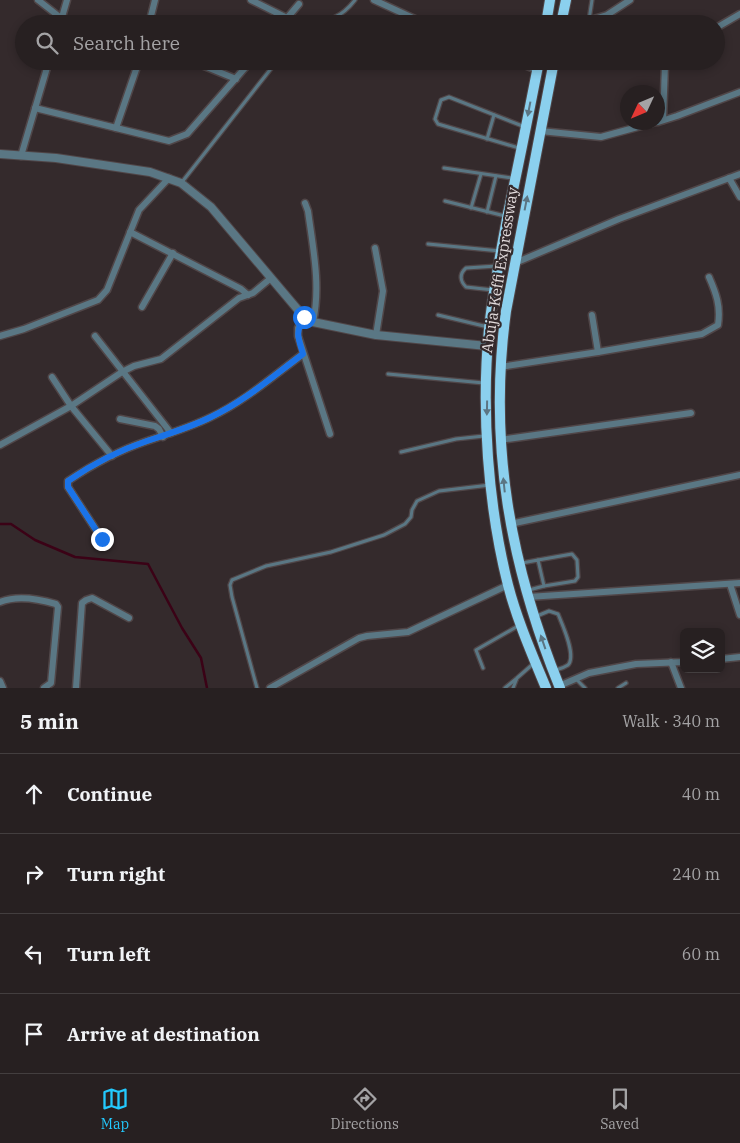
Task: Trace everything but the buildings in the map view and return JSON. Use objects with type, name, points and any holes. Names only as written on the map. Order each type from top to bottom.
[{"type":"highway","points":[[548,15],[550,0]]},
{"type":"highway","points":[[563,15],[566,0]]},
{"type":"highway","name":"Abuja-Keffi Expressway","points":[[537,70],[494,290],[487,346],[487,436],[494,515],[508,586],[546,688]]},
{"type":"highway","name":"Abuja-Keffi Expressway","points":[[552,70],[506,311],[500,366],[500,440],[510,524],[518,564],[534,618],[560,687]]},
{"type":"street","points":[[38,0],[54,15]]},
{"type":"street","points":[[62,15],[67,0]]},
{"type":"street","points":[[151,15],[155,0]]},
{"type":"street","points":[[251,0],[275,15]]},
{"type":"street","points":[[374,0],[406,15]]},
{"type":"street","points":[[607,15],[630,0]]},
{"type":"street","points":[[289,15],[299,4]]},
{"type":"street","points":[[725,23],[740,14]]},
{"type":"street","points":[[21,156],[46,70]]},
{"type":"street","points":[[116,128],[136,70]]},
{"type":"street","points":[[214,70],[236,79]]},
{"type":"street","points":[[35,108],[169,142],[187,134],[244,70]]},
{"type":"street","points":[[663,85],[664,70]]},
{"type":"street","points":[[665,120],[740,92]]},
{"type":"street","points":[[540,131],[601,137],[628,130]]},
{"type":"street","points":[[0,154],[56,158],[150,172],[181,182],[211,207],[304,317],[313,322],[376,334],[487,346]]},
{"type":"street","points":[[515,263],[619,219],[740,174]]},
{"type":"street","points":[[0,336],[24,329],[98,300],[107,290],[140,210],[169,178]]},
{"type":"street","points":[[729,178],[740,197]]},
{"type":"street","points":[[305,203],[308,211],[316,268],[317,306],[313,322]]},
{"type":"street","points":[[130,232],[241,289],[248,295]]},
{"type":"street","points":[[375,248],[383,290],[376,334]]},
{"type":"street","points":[[142,307],[173,253]]},
{"type":"street","points":[[500,366],[598,352],[702,334],[713,329],[718,324],[720,315],[718,298],[709,277]]},
{"type":"street","points":[[0,445],[71,406],[122,372],[134,366],[161,359],[239,298],[253,293],[271,278]]},
{"type":"street","points":[[592,315],[598,352]]},
{"type":"street","points":[[304,317],[298,328],[298,336],[330,434]]},
{"type":"street","points":[[95,336],[171,433]]},
{"type":"street","points":[[102,539],[68,487],[68,481],[112,456],[211,417],[239,401],[303,354]]},
{"type":"street","points":[[52,377],[71,406],[112,456]]},
{"type":"street","points":[[500,440],[691,413]]},
{"type":"street","points":[[120,420],[155,426],[163,436]]},
{"type":"street","points":[[510,524],[740,475]]},
{"type":"street","points":[[730,584],[740,615]]},
{"type":"street","points":[[527,594],[740,584]]},
{"type":"street","points":[[270,688],[360,638],[408,632],[508,586]]},
{"type":"street","points":[[0,602],[10,598],[39,600],[56,604],[58,607],[50,684],[44,688]]},
{"type":"street","points":[[76,688],[82,603],[92,598],[129,618]]},
{"type":"street","points":[[725,659],[740,657]]},
{"type":"street","points":[[671,662],[681,688]]},
{"type":"street","points":[[560,687],[589,673],[636,664],[680,662]]},
{"type":"street","points":[[0,681],[3,688]]},
{"type":"lane","points":[[340,15],[355,0]]},
{"type":"lane","points":[[590,15],[592,0]]},
{"type":"lane","points":[[181,182],[270,70]]},
{"type":"lane","points":[[521,148],[438,124],[435,119],[441,100],[449,97],[526,127]]},
{"type":"lane","points":[[488,138],[494,114]]},
{"type":"lane","points":[[444,168],[515,179]]},
{"type":"lane","points":[[471,208],[481,174]]},
{"type":"lane","points":[[487,212],[496,176]]},
{"type":"lane","points":[[445,201],[508,217]]},
{"type":"lane","points":[[428,244],[501,251]]},
{"type":"lane","points":[[494,290],[466,287],[462,283],[461,276],[466,268],[498,266]]},
{"type":"lane","points":[[438,315],[489,327]]},
{"type":"lane","points":[[388,374],[487,383]]},
{"type":"lane","points":[[401,452],[456,440],[487,436]]},
{"type":"lane","points":[[258,688],[232,597],[230,585],[232,580],[266,566],[331,552],[384,535],[405,524],[412,517],[412,510],[417,501],[439,491],[490,485]]},
{"type":"lane","points":[[518,564],[572,554],[577,560],[578,577],[575,581],[544,586],[527,594]]},
{"type":"lane","points":[[538,560],[544,586]]},
{"type":"lane","points":[[534,618],[550,610],[558,614],[566,632],[571,658],[568,665],[554,672]]},
{"type":"lane","points":[[483,668],[476,650],[521,624]]},
{"type":"lane","points":[[505,688],[535,662]]},
{"type":"lane","points":[[513,688],[517,678]]},
{"type":"lane","points":[[576,679],[585,688]]},
{"type":"lane","points":[[618,688],[626,683]]},
{"type":"waterway","points":[[0,524],[11,524],[35,540],[75,557],[148,564],[182,628],[201,658],[207,688]]},
{"type":"route","points":[[102,539],[68,487],[68,481],[112,456],[211,417],[239,401],[303,354],[298,336],[298,328],[304,317]]}]
